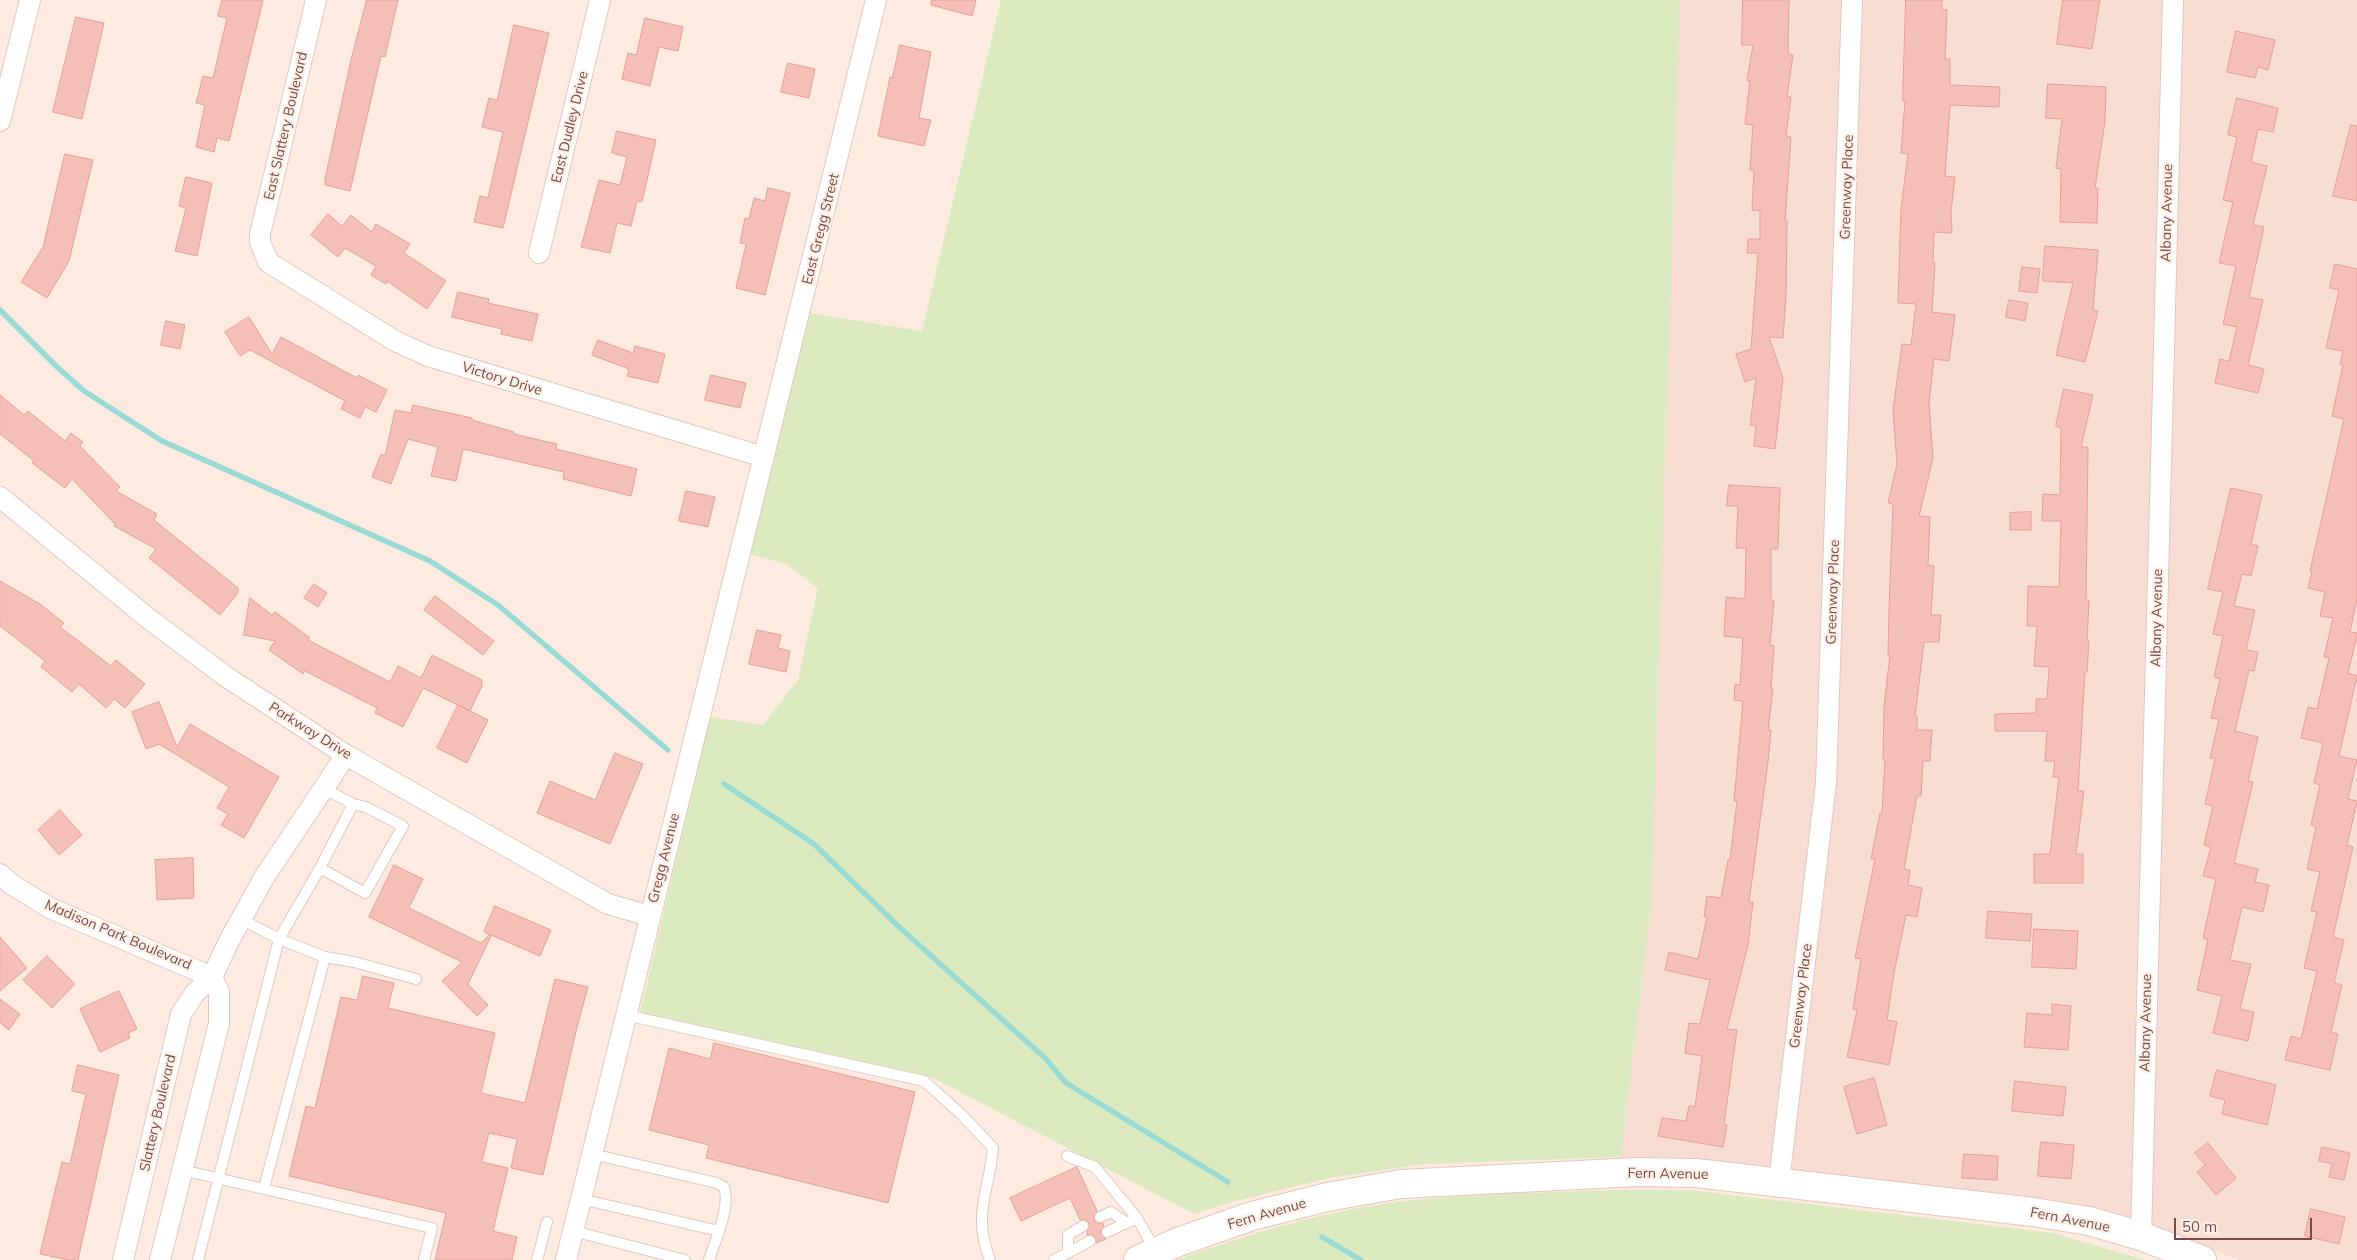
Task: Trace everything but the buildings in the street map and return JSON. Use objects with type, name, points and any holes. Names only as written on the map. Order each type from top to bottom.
[{"type":"street","points":[[0,121],[30,0]]},
{"type":"street","name":"East Slattery Boulevard","points":[[263,252],[260,234],[316,0]]},
{"type":"street","name":"East Dudley Drive","points":[[539,253],[600,0]]},
{"type":"street","name":"East Gregg Street","points":[[764,457],[876,0]]},
{"type":"street","name":"Greenway Place","points":[[1779,1182],[1826,783],[1852,0]]},
{"type":"street","name":"Albany Avenue","points":[[2141,1236],[2173,0]]},
{"type":"street","name":"Victory Drive","points":[[263,252],[268,262],[278,270],[410,349],[635,420],[764,457]]},
{"type":"street","name":"Gregg Avenue","points":[[566,1260],[764,457]]},
{"type":"street","name":"Parkway Drive","points":[[0,496],[149,619],[225,676],[346,755],[608,904],[650,916]]},
{"type":"street","name":"Slattery Boulevard","points":[[123,1260],[181,1014],[195,993],[212,977],[265,876],[346,755]]},
{"type":"street","name":"Madison Park Boulevard","points":[[0,874],[12,884],[50,908],[212,977]]},
{"type":"street","points":[[160,1260],[219,1023],[220,997],[212,977]]},
{"type":"street","name":"Fern Avenue","points":[[1147,1256],[1252,1216],[1328,1197],[1401,1184],[1637,1172],[1696,1172],[2033,1212],[2089,1221],[2141,1236],[2202,1260]]},
{"type":"lane","points":[[320,868],[365,893],[403,826],[366,807],[353,804],[323,788]]},
{"type":"lane","points":[[198,1260],[279,939],[320,868],[353,804]]},
{"type":"lane","points":[[241,919],[279,939],[326,957],[354,962],[416,979]]},
{"type":"lane","points":[[264,1188],[326,957]]},
{"type":"lane","points":[[626,1015],[924,1081],[939,1093],[993,1148],[980,1218],[984,1244],[990,1260]]},
{"type":"lane","points":[[592,1154],[717,1183],[724,1187],[727,1195],[719,1231],[709,1260]]},
{"type":"lane","points":[[1067,1156],[1095,1167],[1132,1220],[1147,1256]]},
{"type":"lane","points":[[182,1170],[432,1228],[424,1260]]},
{"type":"lane","points":[[581,1199],[719,1231]]},
{"type":"lane","points":[[1100,1217],[1111,1212],[1132,1220]]},
{"type":"lane","points":[[1108,1232],[1132,1220]]},
{"type":"lane","points":[[537,1260],[548,1222]]},
{"type":"lane","points":[[1068,1253],[1068,1235],[1083,1226]]},
{"type":"lane","points":[[573,1231],[685,1260]]},
{"type":"lane","points":[[1054,1260],[1090,1241]]},
{"type":"shaded area","points":[[1680,0],[2357,0],[2357,1260],[2239,1260],[2115,1212],[1696,1158],[1621,1159],[1651,909]]},
{"type":"green space","points":[[1001,0],[1680,0],[1651,909],[1621,1157],[1425,1164],[1329,1178],[1232,1202],[1194,1214],[931,1077],[640,1013],[710,717],[763,725],[798,680],[818,588],[786,564],[749,554],[810,313],[922,331]]},
{"type":"green space","points":[[1609,1190],[1690,1190],[2053,1233],[2145,1260],[1176,1260],[1282,1226],[1380,1204],[1445,1197]]},
{"type":"waterway","points":[[0,310],[84,391],[162,441],[430,561],[498,605],[668,750]]},
{"type":"waterway","points":[[724,784],[814,844],[898,926],[1045,1058],[1066,1083],[1228,1182]]},
{"type":"waterway","points":[[1322,1237],[1361,1260]]}]
